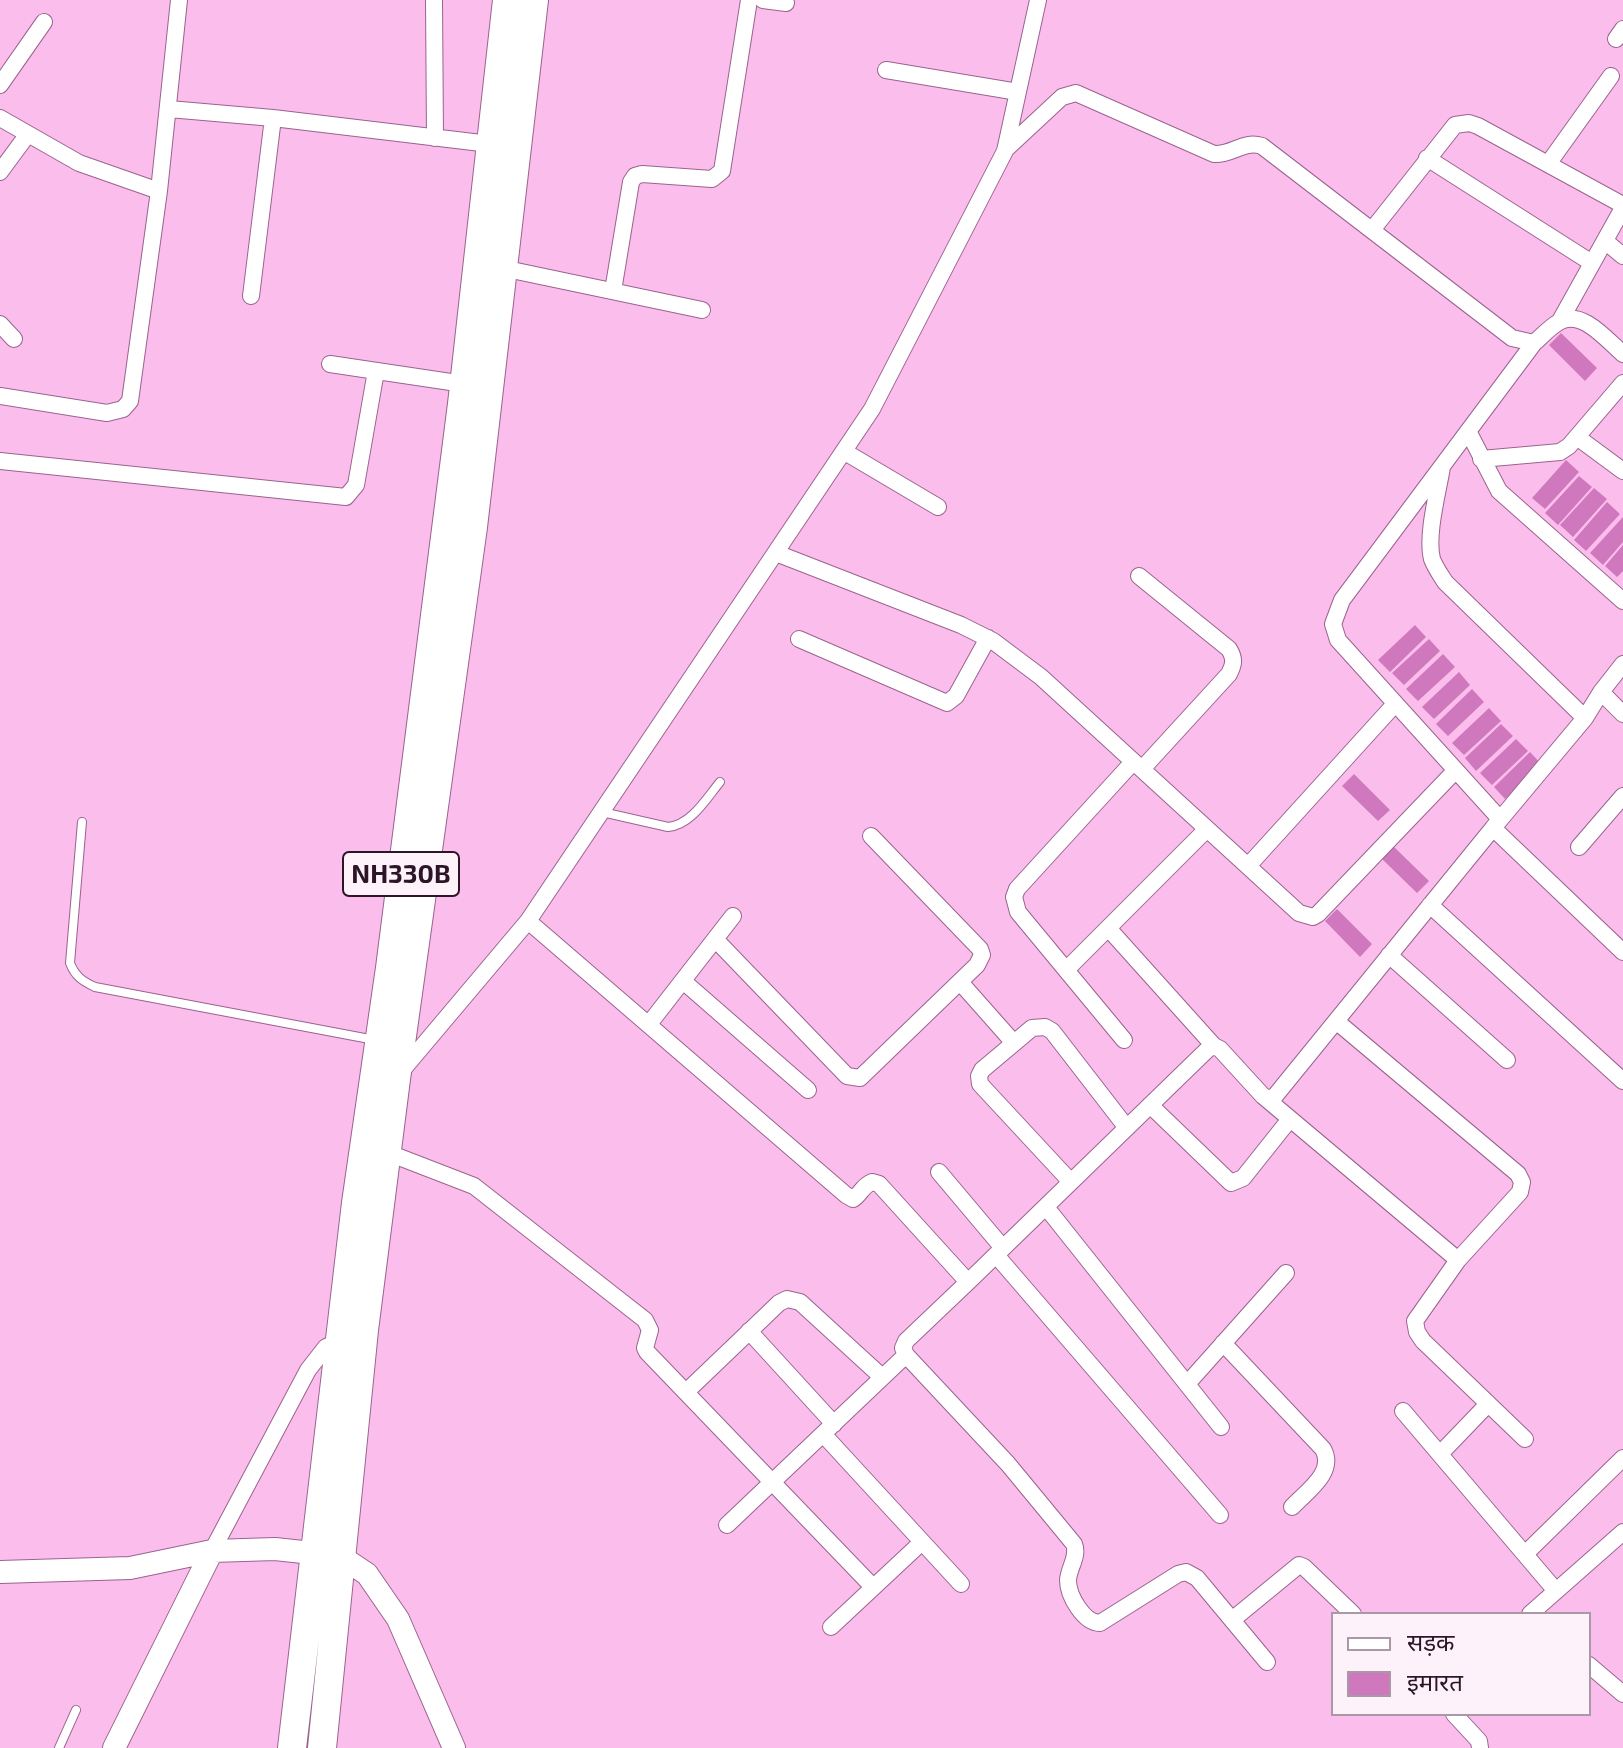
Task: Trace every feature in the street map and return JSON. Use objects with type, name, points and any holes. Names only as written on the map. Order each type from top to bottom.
[{"type":"highway","name":"NH330B","points":[[322,1748],[328,1554],[340,1341],[356,1203],[390,1042],[473,527],[502,268],[507,0]]},
{"type":"highway","name":"NH330B","points":[[292,1748],[328,1554],[364,1330],[396,1079],[390,1042],[464,384],[503,145],[534,0]]},
{"type":"main road","points":[[0,1572],[130,1568],[212,1551],[275,1549],[328,1554],[367,1574],[398,1619],[454,1748]]},
{"type":"main road","points":[[114,1748],[212,1551]]},
{"type":"street","points":[[0,396],[107,413],[123,409],[130,401],[159,191],[179,0]]},
{"type":"street","points":[[434,0],[435,138]]},
{"type":"street","points":[[613,291],[631,182],[635,176],[712,179],[722,171],[749,0]]},
{"type":"street","points":[[763,0],[786,3]]},
{"type":"street","points":[[396,1079],[528,921],[872,409],[1005,151],[1038,0]]},
{"type":"street","points":[[0,85],[44,22]]},
{"type":"street","points":[[886,70],[1018,92]]},
{"type":"street","points":[[1548,164],[1611,76]]},
{"type":"street","points":[[1005,151],[1062,97],[1076,93],[1214,154],[1252,143],[1262,146],[1512,338],[1534,343]]},
{"type":"street","points":[[169,109],[503,145]]},
{"type":"street","points":[[0,118],[79,163],[159,191]]},
{"type":"street","points":[[251,296],[273,118]]},
{"type":"street","points":[[1372,230],[1455,125],[1469,123],[1623,207],[1560,321],[1534,343],[1442,465],[1342,600],[1333,624],[1338,640],[1455,771],[1496,823],[1622,950]]},
{"type":"street","points":[[0,172],[28,134]]},
{"type":"street","points":[[1427,158],[1592,263]]},
{"type":"street","points":[[1605,241],[1623,256]]},
{"type":"street","points":[[502,268],[702,310]]},
{"type":"street","points":[[1560,321],[1571,318],[1583,320],[1623,354]]},
{"type":"street","points":[[0,324],[14,339]]},
{"type":"street","points":[[330,364],[464,384]]},
{"type":"street","points":[[0,461],[346,497],[356,485],[376,371]]},
{"type":"street","points":[[1481,459],[1560,452],[1577,437],[1623,383]]},
{"type":"street","points":[[1468,431],[1499,491],[1623,601]]},
{"type":"street","points":[[1577,437],[1623,471]]},
{"type":"street","points":[[845,452],[938,507]]},
{"type":"street","points":[[1442,465],[1431,540],[1431,557],[1437,570],[1445,582],[1585,718]]},
{"type":"street","points":[[776,553],[988,638],[1041,677],[1299,913],[1313,917],[1455,771]]},
{"type":"street","points":[[1124,1040],[1018,912],[1014,897],[1017,889],[1229,674],[1233,666],[1234,657],[1229,649],[1139,576]]},
{"type":"street","points":[[799,639],[947,703],[956,696],[988,638]]},
{"type":"street","points":[[1263,1096],[1269,1099],[1275,1096],[1585,718],[1623,664]]},
{"type":"street","points":[[1601,692],[1623,714]]},
{"type":"street","points":[[1248,866],[1395,704]]},
{"type":"street","points":[[1579,847],[1623,796]]},
{"type":"street","points":[[1066,970],[1207,829]]},
{"type":"street","points":[[715,939],[836,1064],[854,1079],[860,1078],[980,960],[980,949],[871,836]]},
{"type":"street","points":[[1430,905],[1623,1081]]},
{"type":"street","points":[[649,1024],[733,916]]},
{"type":"street","points":[[528,921],[846,1195],[853,1199],[864,1185],[872,1182],[879,1184],[968,1282]]},
{"type":"street","points":[[1108,928],[1263,1096],[1458,1260]]},
{"type":"street","points":[[1389,955],[1507,1060]]},
{"type":"street","points":[[683,981],[808,1090]]},
{"type":"street","points":[[960,982],[1014,1043]]},
{"type":"street","points":[[1336,1021],[1518,1174],[1522,1182],[1520,1192],[1458,1260],[1415,1321],[1423,1341],[1525,1439]]},
{"type":"street","points":[[1071,1182],[980,1084],[982,1070],[1038,1026],[1052,1031],[1127,1128]]},
{"type":"street","points":[[1214,1046],[906,1341],[903,1348],[906,1355],[1008,1464],[1074,1544],[1076,1553],[1069,1571],[1069,1587],[1085,1618],[1091,1623],[1100,1623],[1186,1572],[1197,1578],[1267,1662]]},
{"type":"street","points":[[1150,1105],[1231,1183],[1243,1178],[1290,1119]]},
{"type":"street","points":[[386,1152],[474,1186],[645,1320],[650,1330],[645,1348],[647,1352],[873,1587]]},
{"type":"street","points":[[939,1172],[1000,1252],[1220,1515]]},
{"type":"street","points":[[1046,1207],[1221,1427]]},
{"type":"street","points":[[1187,1384],[1286,1273]]},
{"type":"street","points":[[687,1391],[779,1303],[794,1299],[882,1377]]},
{"type":"street","points":[[749,1331],[922,1542],[961,1584]]},
{"type":"street","points":[[212,1551],[308,1370],[326,1347],[340,1341]]},
{"type":"street","points":[[1223,1343],[1323,1449],[1327,1457],[1325,1471],[1292,1507]]},
{"type":"street","points":[[727,1525],[906,1355]]},
{"type":"street","points":[[1440,1454],[1488,1404]]},
{"type":"street","points":[[1403,1411],[1556,1591]]},
{"type":"street","points":[[1525,1554],[1623,1458]]},
{"type":"street","points":[[1532,1612],[1623,1532]]},
{"type":"street","points":[[831,1627],[922,1542]]},
{"type":"street","points":[[1232,1620],[1299,1565],[1351,1612]]},
{"type":"street","points":[[1591,1667],[1623,1694]]},
{"type":"street","points":[[1456,1716],[1479,1741],[1480,1748]]},
{"type":"lane","points":[[602,812],[668,827],[679,826],[689,819],[720,782]]},
{"type":"lane","points":[[82,822],[70,963],[81,980],[95,987],[390,1042]]},
{"type":"lane","points":[[59,1748],[76,1710]]},
{"type":"building","points":[[1561,333],[1597,368],[1585,381],[1549,345]]},
{"type":"building","points":[[1566,460],[1579,472],[1545,509],[1532,498]]},
{"type":"building","points":[[1579,476],[1592,487],[1558,525],[1545,513]]},
{"type":"building","points":[[1594,488],[1607,499],[1573,537],[1560,525]]},
{"type":"building","points":[[1607,502],[1620,514],[1586,551],[1574,540]]},
{"type":"building","points":[[1623,517],[1623,542],[1603,565],[1590,553]]},
{"type":"building","points":[[1623,545],[1623,571],[1617,577],[1605,566]]},
{"type":"building","points":[[1415,625],[1426,637],[1390,672],[1378,660]]},
{"type":"building","points":[[1429,639],[1440,651],[1404,685],[1392,673]]},
{"type":"building","points":[[1443,654],[1455,667],[1418,701],[1406,689]]},
{"type":"building","points":[[1459,672],[1470,685],[1434,719],[1422,707]]},
{"type":"building","points":[[1472,689],[1484,702],[1448,736],[1436,724]]},
{"type":"building","points":[[1489,708],[1501,721],[1464,755],[1452,743]]},
{"type":"building","points":[[1501,724],[1513,736],[1476,771],[1465,758]]},
{"type":"building","points":[[1516,739],[1528,751],[1492,785],[1480,773]]},
{"type":"building","points":[[1530,752],[1542,765],[1505,799],[1494,787]]},
{"type":"building","points":[[1354,774],[1390,810],[1378,821],[1342,786]]},
{"type":"building","points":[[1393,846],[1429,881],[1417,893],[1381,858]]},
{"type":"building","points":[[1337,909],[1372,944],[1360,957],[1325,921]]}]
